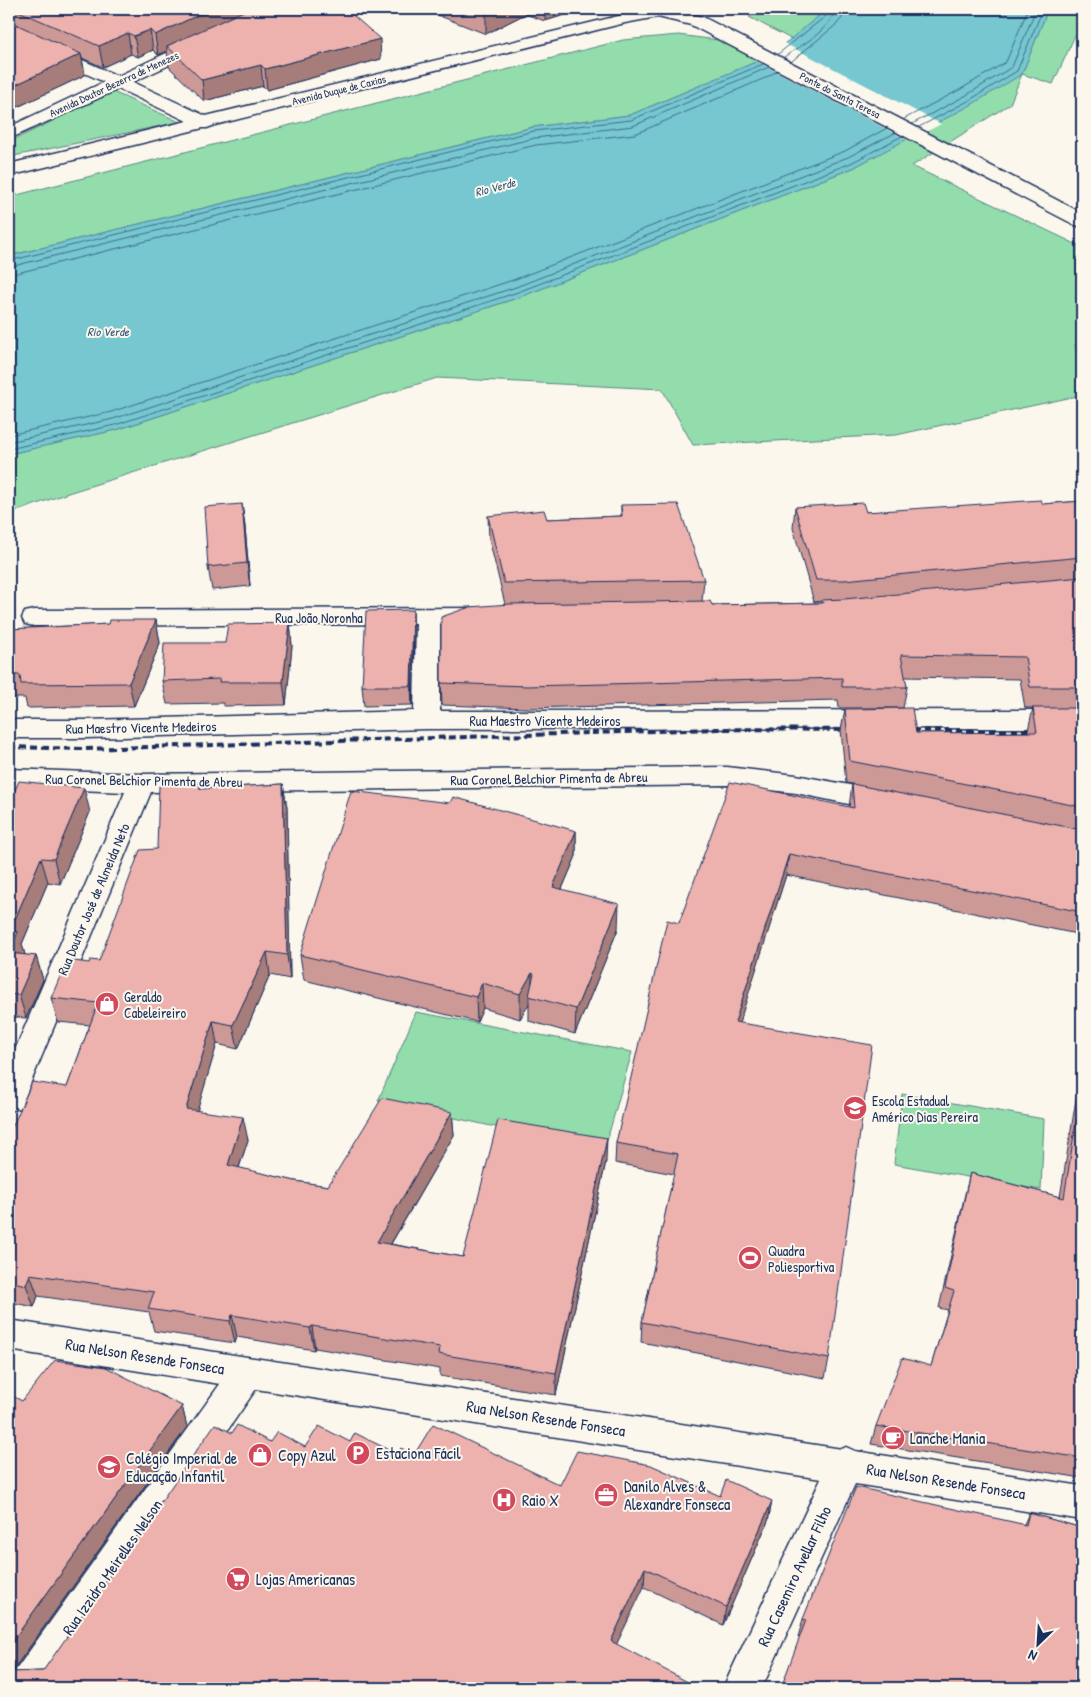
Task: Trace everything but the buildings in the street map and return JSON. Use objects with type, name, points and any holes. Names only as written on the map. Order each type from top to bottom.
[{"type":"street","name":"Ponte do Santa Teresa","points":[[659,9],[697,21],[1082,221]]},
{"type":"street","name":"Avenida Duque de Caxias","points":[[9,170],[207,123],[659,9]]},
{"type":"street","points":[[9,32],[207,123]]},
{"type":"street","name":"Avenida Doutor Bezerra de Menezes","points":[[9,134],[213,37]]},
{"type":"street","name":"Rua João Noronha","points":[[34,618],[498,616]]},
{"type":"street","points":[[427,720],[428,617]]},
{"type":"street","name":"Rua Maestro Vicente Medeiros","points":[[9,729],[88,729],[427,720],[1082,719]]},
{"type":"street","name":"Rua Coronel Belchior Pimenta de Abreu","points":[[9,778],[142,783],[727,776],[796,784],[910,807]]},
{"type":"street","name":"Rua Doutor José de Almeida Neto","points":[[9,1099],[142,783]]},
{"type":"street","name":"Rua Nelson Resende Fonseca","points":[[9,1335],[846,1464],[1082,1503]]},
{"type":"street","name":"Rua Izzidro Meirelles Nelson","points":[[27,1688],[248,1372]]},
{"type":"street","name":"Rua Casemiro Avellar Filho","points":[[742,1688],[846,1464]]},
{"type":"green space","points":[[760,9],[827,9],[791,39],[749,17]]},
{"type":"green space","points":[[1048,9],[1082,9],[1082,20],[1053,84],[1022,74]]},
{"type":"green space","points":[[678,35],[718,40],[758,61],[630,115],[533,127],[9,256],[9,197],[623,40]]},
{"type":"green space","points":[[1022,74],[1010,104],[912,166],[1082,247],[1082,343],[1075,344],[1082,395],[896,435],[693,445],[662,389],[437,378],[68,493],[9,514],[9,454],[116,430],[520,297],[853,168]]},
{"type":"green space","points":[[113,92],[180,122],[9,157],[9,142]]},
{"type":"green space","points":[[416,1012],[632,1052],[604,1151],[378,1101]]},
{"type":"green space","points":[[902,1094],[1044,1119],[1041,1190],[894,1164]]},
{"type":"water","name":"Rio Verde","points":[[827,9],[1048,9],[1022,74],[971,105],[853,168],[520,297],[116,430],[9,454],[9,256],[533,127],[630,115],[758,61],[791,39]]},
{"type":"pier","points":[[782,42],[941,124],[909,141],[754,60]]},
{"type":"railway","points":[[9,747],[85,749],[717,729],[856,730]]},
{"type":"railway","points":[[901,730],[1041,731]]},
{"type":"place","name":"Geraldo Cabeleireiro","points":[[107,1004]]},
{"type":"place","name":"Escola Estadual Américo Dias Pereira","points":[[855,1108]]},
{"type":"place","name":"Quadra Poliesportiva","points":[[750,1258]]},
{"type":"place","name":"Lanche Mania","points":[[893,1438]]},
{"type":"place","name":"Estaciona Fácil","points":[[358,1453]]},
{"type":"place","name":"Copy Azul","points":[[260,1455]]},
{"type":"place","name":"Colégio Imperial de Educação Infantil","points":[[109,1467]]},
{"type":"place","name":"Danilo Alves & Alexandre Fonseca","points":[[606,1495]]},
{"type":"place","name":"Raio X","points":[[504,1500]]},
{"type":"place","name":"Lojas Americanas","points":[[238,1579]]}]
